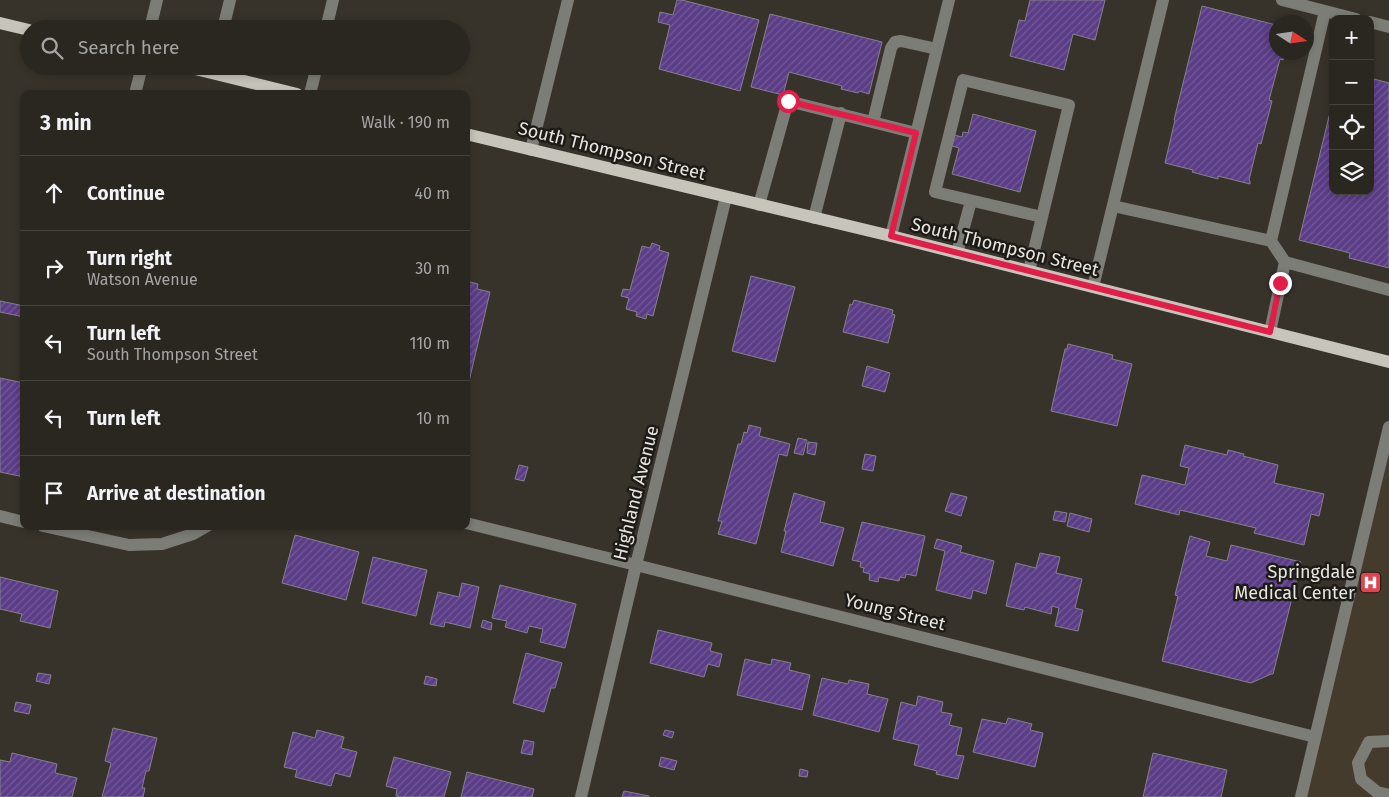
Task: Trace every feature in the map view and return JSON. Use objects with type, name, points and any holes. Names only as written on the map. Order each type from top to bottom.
[{"type":"main road","points":[[0,23],[20,28]]},
{"type":"main road","points":[[230,75],[283,90]]},
{"type":"main road","name":"South Thompson Street","points":[[470,135],[891,236],[1389,362]]},
{"type":"street","points":[[152,20],[157,0]]},
{"type":"street","points":[[224,20],[230,0]]},
{"type":"street","points":[[531,150],[568,0]]},
{"type":"street","points":[[891,236],[949,0]]},
{"type":"street","points":[[1093,287],[1162,0]]},
{"type":"street","points":[[327,20],[330,1]]},
{"type":"street","points":[[1289,1],[1340,15]]},
{"type":"street","points":[[1271,241],[1325,11]]},
{"type":"street","points":[[1374,23],[1389,27]]},
{"type":"street","points":[[873,122],[891,48],[895,42],[901,41],[937,49]]},
{"type":"street","points":[[136,90],[140,75]]},
{"type":"street","points":[[311,90],[315,75]]},
{"type":"street","points":[[1029,271],[1070,105],[963,80],[935,192],[1042,217]]},
{"type":"street","points":[[759,205],[788,101],[916,133]]},
{"type":"street","points":[[814,218],[841,113]]},
{"type":"street","name":"Highland Avenue","points":[[580,797],[726,197]]},
{"type":"street","points":[[957,253],[970,201]]},
{"type":"street","points":[[1113,206],[1271,241],[1285,262],[1389,290]]},
{"type":"street","points":[[1270,332],[1285,262]]},
{"type":"street","points":[[1301,797],[1389,427]]},
{"type":"street","points":[[0,516],[20,521]]},
{"type":"street","name":"Young Street","points":[[470,524],[1315,737]]},
{"type":"street","points":[[60,530],[129,546],[162,544],[200,530]]},
{"type":"street","points":[[1389,741],[1369,742],[1358,763],[1361,779],[1377,792],[1389,795]]},
{"type":"shaded area","name":"Springdale Medical Center","points":[[1389,427],[1389,797],[1301,797]]},
{"type":"building","points":[[677,0],[759,20],[740,91],[659,69],[670,25],[658,22],[660,12],[673,15]]},
{"type":"building","points":[[1030,0],[1105,0],[1095,40],[1073,34],[1064,70],[1010,56],[1019,20],[1025,21]]},
{"type":"building","points":[[1202,6],[1269,23],[1269,60],[1280,60],[1269,100],[1272,101],[1261,144],[1258,143],[1249,180],[1250,184],[1218,176],[1218,179],[1165,163]]},
{"type":"building","points":[[770,14],[882,42],[869,94],[841,89],[842,86],[789,72],[783,95],[751,87]]},
{"type":"building","points":[[1374,79],[1389,83],[1389,268],[1349,258],[1350,253],[1299,240],[1329,116],[1329,195],[1374,195]]},
{"type":"building","points":[[973,114],[1036,131],[1020,192],[952,174],[959,148],[952,146],[954,135],[962,137],[963,132],[968,133]]},
{"type":"building","points":[[652,243],[660,246],[659,250],[669,253],[653,316],[647,314],[646,319],[636,316],[637,312],[626,309],[629,298],[621,296],[623,289],[630,290],[642,246],[650,248]]},
{"type":"building","points":[[751,276],[795,287],[775,362],[732,351]]},
{"type":"building","points":[[470,282],[478,284],[477,289],[490,292],[470,377]]},
{"type":"building","points":[[854,300],[893,310],[892,314],[895,315],[888,343],[843,332],[850,304],[852,305]]},
{"type":"building","points":[[0,301],[20,305],[20,316],[0,312]]},
{"type":"building","points":[[1068,344],[1113,355],[1112,359],[1132,364],[1117,426],[1051,411],[1065,349],[1067,349]]},
{"type":"building","points":[[867,366],[890,373],[885,392],[862,386]]},
{"type":"building","points":[[0,378],[20,382],[20,476],[0,472]]},
{"type":"building","points":[[749,425],[761,428],[759,436],[790,444],[787,456],[779,454],[756,544],[718,534],[722,521],[718,521],[738,444],[741,444],[744,432],[747,433]]},
{"type":"building","points":[[798,438],[807,440],[803,455],[794,453]]},
{"type":"building","points":[[808,442],[817,443],[815,455],[807,453]]},
{"type":"building","points":[[1185,445],[1227,455],[1228,450],[1278,465],[1274,483],[1324,494],[1319,516],[1311,514],[1304,545],[1254,533],[1256,528],[1180,510],[1179,515],[1135,504],[1142,475],[1185,485],[1189,468],[1180,466]]},
{"type":"building","points":[[865,454],[876,456],[873,471],[862,469]]},
{"type":"building","points":[[519,465],[528,467],[524,481],[515,479]]},
{"type":"building","points":[[794,493],[825,502],[820,522],[844,528],[833,566],[781,552],[786,531],[784,531]]},
{"type":"building","points":[[951,493],[967,497],[961,516],[945,511]]},
{"type":"building","points":[[1055,511],[1067,513],[1065,522],[1053,520]]},
{"type":"building","points":[[1070,513],[1092,519],[1089,532],[1067,526]]},
{"type":"building","points":[[862,522],[925,536],[916,576],[906,574],[905,578],[900,577],[899,581],[879,577],[878,582],[869,580],[870,574],[863,572],[864,568],[860,567],[861,562],[852,560]]},
{"type":"building","points":[[295,535],[359,552],[346,600],[282,583]]},
{"type":"building","points":[[1190,536],[1210,542],[1206,556],[1227,561],[1231,545],[1301,562],[1273,674],[1251,683],[1162,661],[1178,596],[1175,595]]},
{"type":"building","points":[[937,539],[962,546],[960,552],[994,561],[986,594],[973,590],[971,599],[936,590],[945,551],[934,548]]},
{"type":"building","points":[[1040,553],[1060,557],[1056,573],[1082,579],[1075,608],[1083,610],[1078,631],[1055,626],[1059,608],[1052,606],[1051,614],[1025,607],[1024,610],[1006,606],[1016,563],[1036,568]]},
{"type":"building","points":[[373,557],[427,570],[416,616],[362,603]]},
{"type":"building","points":[[0,577],[58,591],[50,628],[20,621],[22,614],[0,609]]},
{"type":"building","points":[[462,583],[479,587],[470,628],[445,622],[444,627],[430,624],[438,592],[459,597]]},
{"type":"building","points":[[500,585],[576,604],[565,648],[540,642],[543,629],[529,626],[527,633],[505,627],[507,621],[492,618]]},
{"type":"building","points":[[483,620],[492,623],[491,630],[481,627]]},
{"type":"building","points":[[658,630],[712,643],[710,651],[722,654],[719,667],[708,664],[704,677],[650,663]]},
{"type":"building","points":[[526,653],[562,663],[555,688],[551,688],[544,712],[513,703]]},
{"type":"building","points":[[745,659],[771,665],[772,659],[791,663],[789,670],[810,675],[802,710],[737,695]]},
{"type":"building","points":[[38,673],[51,675],[49,684],[36,681]]},
{"type":"building","points":[[426,676],[437,679],[436,686],[424,684]]},
{"type":"building","points":[[822,678],[848,684],[849,680],[869,684],[867,694],[888,699],[879,732],[813,715]]},
{"type":"building","points":[[918,696],[943,702],[941,712],[952,714],[949,725],[962,728],[956,755],[964,756],[958,779],[936,774],[937,771],[914,765],[919,745],[893,739],[901,702],[916,706]]},
{"type":"building","points":[[16,702],[31,705],[29,714],[14,711]]},
{"type":"building","points":[[1008,718],[1032,724],[1030,730],[1043,733],[1035,767],[973,752],[982,719],[1006,724]]},
{"type":"building","points":[[113,728],[157,738],[149,771],[146,771],[142,788],[145,788],[143,797],[102,797],[111,763],[105,761]]},
{"type":"building","points":[[317,730],[344,737],[341,748],[357,752],[350,777],[335,773],[331,786],[295,777],[297,770],[284,767],[293,732],[315,738]]},
{"type":"building","points":[[665,730],[674,732],[672,738],[663,735]]},
{"type":"building","points":[[524,740],[534,742],[532,755],[521,753]]},
{"type":"building","points":[[12,753],[57,764],[55,773],[77,778],[72,797],[0,797],[0,760],[10,762]]},
{"type":"building","points":[[1153,753],[1227,770],[1221,797],[1143,797]]},
{"type":"building","points":[[394,757],[451,772],[444,797],[396,796],[397,789],[386,786]]},
{"type":"building","points":[[661,757],[677,761],[674,770],[659,766]]},
{"type":"building","points":[[800,769],[808,771],[807,777],[799,776]]},
{"type":"building","points":[[467,772],[534,789],[532,797],[461,797]]},
{"type":"building","points":[[624,791],[649,796],[649,797],[622,797]]},
{"type":"place","name":"Springdale Medical Center","points":[[1371,582]]},
{"type":"route","points":[[788,101],[916,133],[891,236],[1270,332],[1280,283]]}]
